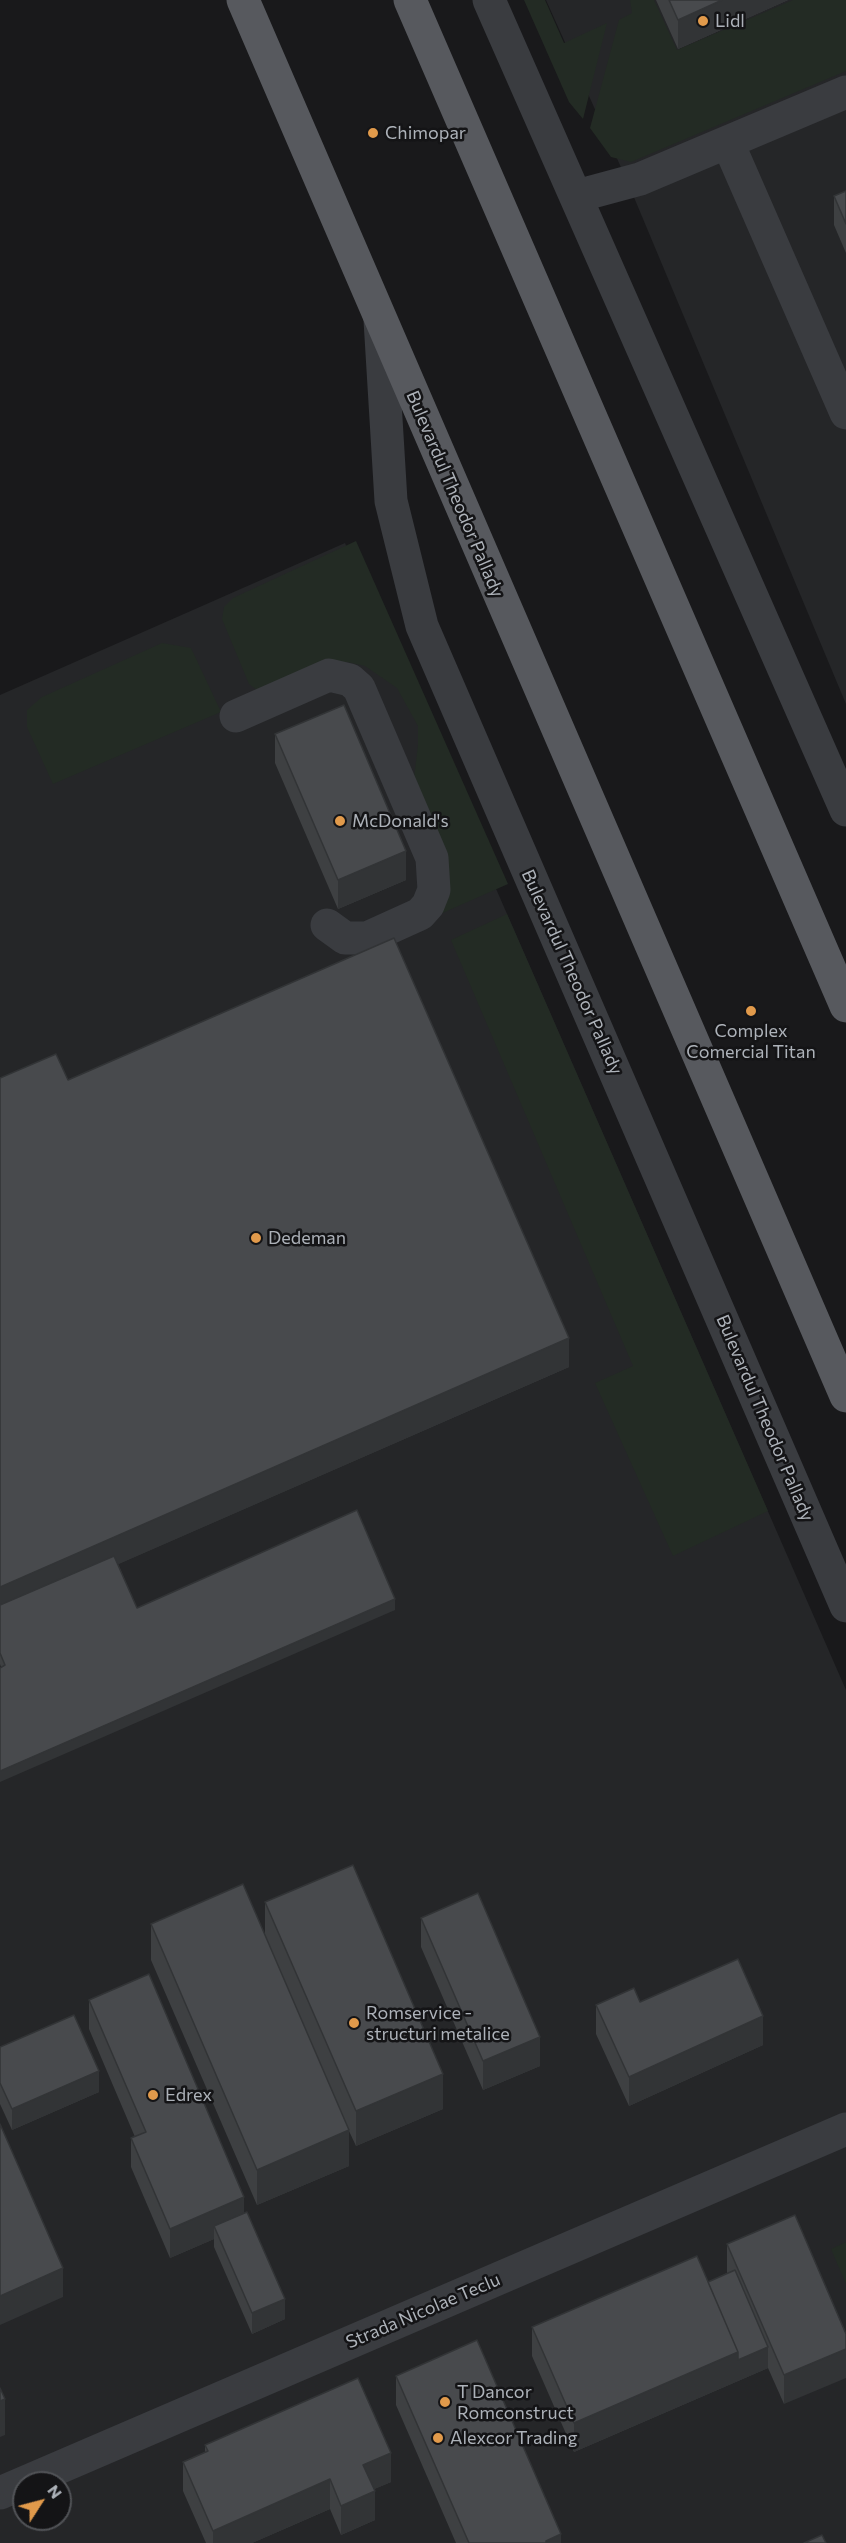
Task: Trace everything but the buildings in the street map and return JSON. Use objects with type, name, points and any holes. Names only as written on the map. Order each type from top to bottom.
[{"type":"main road","name":"Bulevardul Theodor Pallady","points":[[243,0],[846,1396]]},
{"type":"main road","points":[[410,0],[846,1006]]},
{"type":"street","points":[[489,0],[846,810]]},
{"type":"street","points":[[577,196],[640,179],[846,92]]},
{"type":"street","points":[[728,142],[846,413]]},
{"type":"street","name":"Bulevardul Theodor Pallady","points":[[380,317],[391,501],[422,626],[846,1606]]},
{"type":"street","points":[[236,716],[330,675],[350,680],[359,688],[432,858],[435,874],[434,890],[428,905],[420,914],[367,938],[345,938],[327,925]]},
{"type":"street","name":"Strada Nicolae Teclu","points":[[0,2493],[840,2130]]},
{"type":"shaded area","points":[[524,0],[545,0],[564,43],[607,23],[583,119],[569,102]]},
{"type":"shaded area","points":[[546,0],[846,0],[846,704],[628,183]]},
{"type":"shaded area","points":[[630,0],[654,0],[677,50],[793,0],[846,0],[846,71],[631,162],[611,157],[590,128],[619,20],[632,13]]},
{"type":"shaded area","points":[[356,541],[508,884],[438,915],[414,778],[418,726],[397,688],[365,666],[347,662],[332,663],[257,690],[249,684],[222,619],[224,607],[233,598]]},
{"type":"shaded area","points":[[345,543],[846,1690],[846,2543],[0,2543],[0,695]]},
{"type":"shaded area","points":[[162,643],[191,648],[221,712],[53,784],[27,727],[27,710],[42,697]]},
{"type":"shaded area","points":[[507,914],[768,1511],[673,1556],[595,1383],[633,1366],[451,940]]},
{"type":"shaded area","points":[[846,2242],[846,2284],[831,2249]]},
{"type":"place","name":"Lidl","points":[[703,21]]},
{"type":"place","name":"Chimopar","points":[[373,133]]},
{"type":"place","name":"McDonald's","points":[[340,821]]},
{"type":"place","name":"Complex Comercial Titan","points":[[751,1011]]},
{"type":"place","name":"Dedeman","points":[[256,1238]]},
{"type":"place","name":"Romservice - structuri metalice","points":[[354,2023]]},
{"type":"place","name":"Edrex","points":[[153,2095]]},
{"type":"place","name":"T Dancor Romconstruct","points":[[445,2402]]},
{"type":"place","name":"Alexcor Trading","points":[[438,2438]]}]
